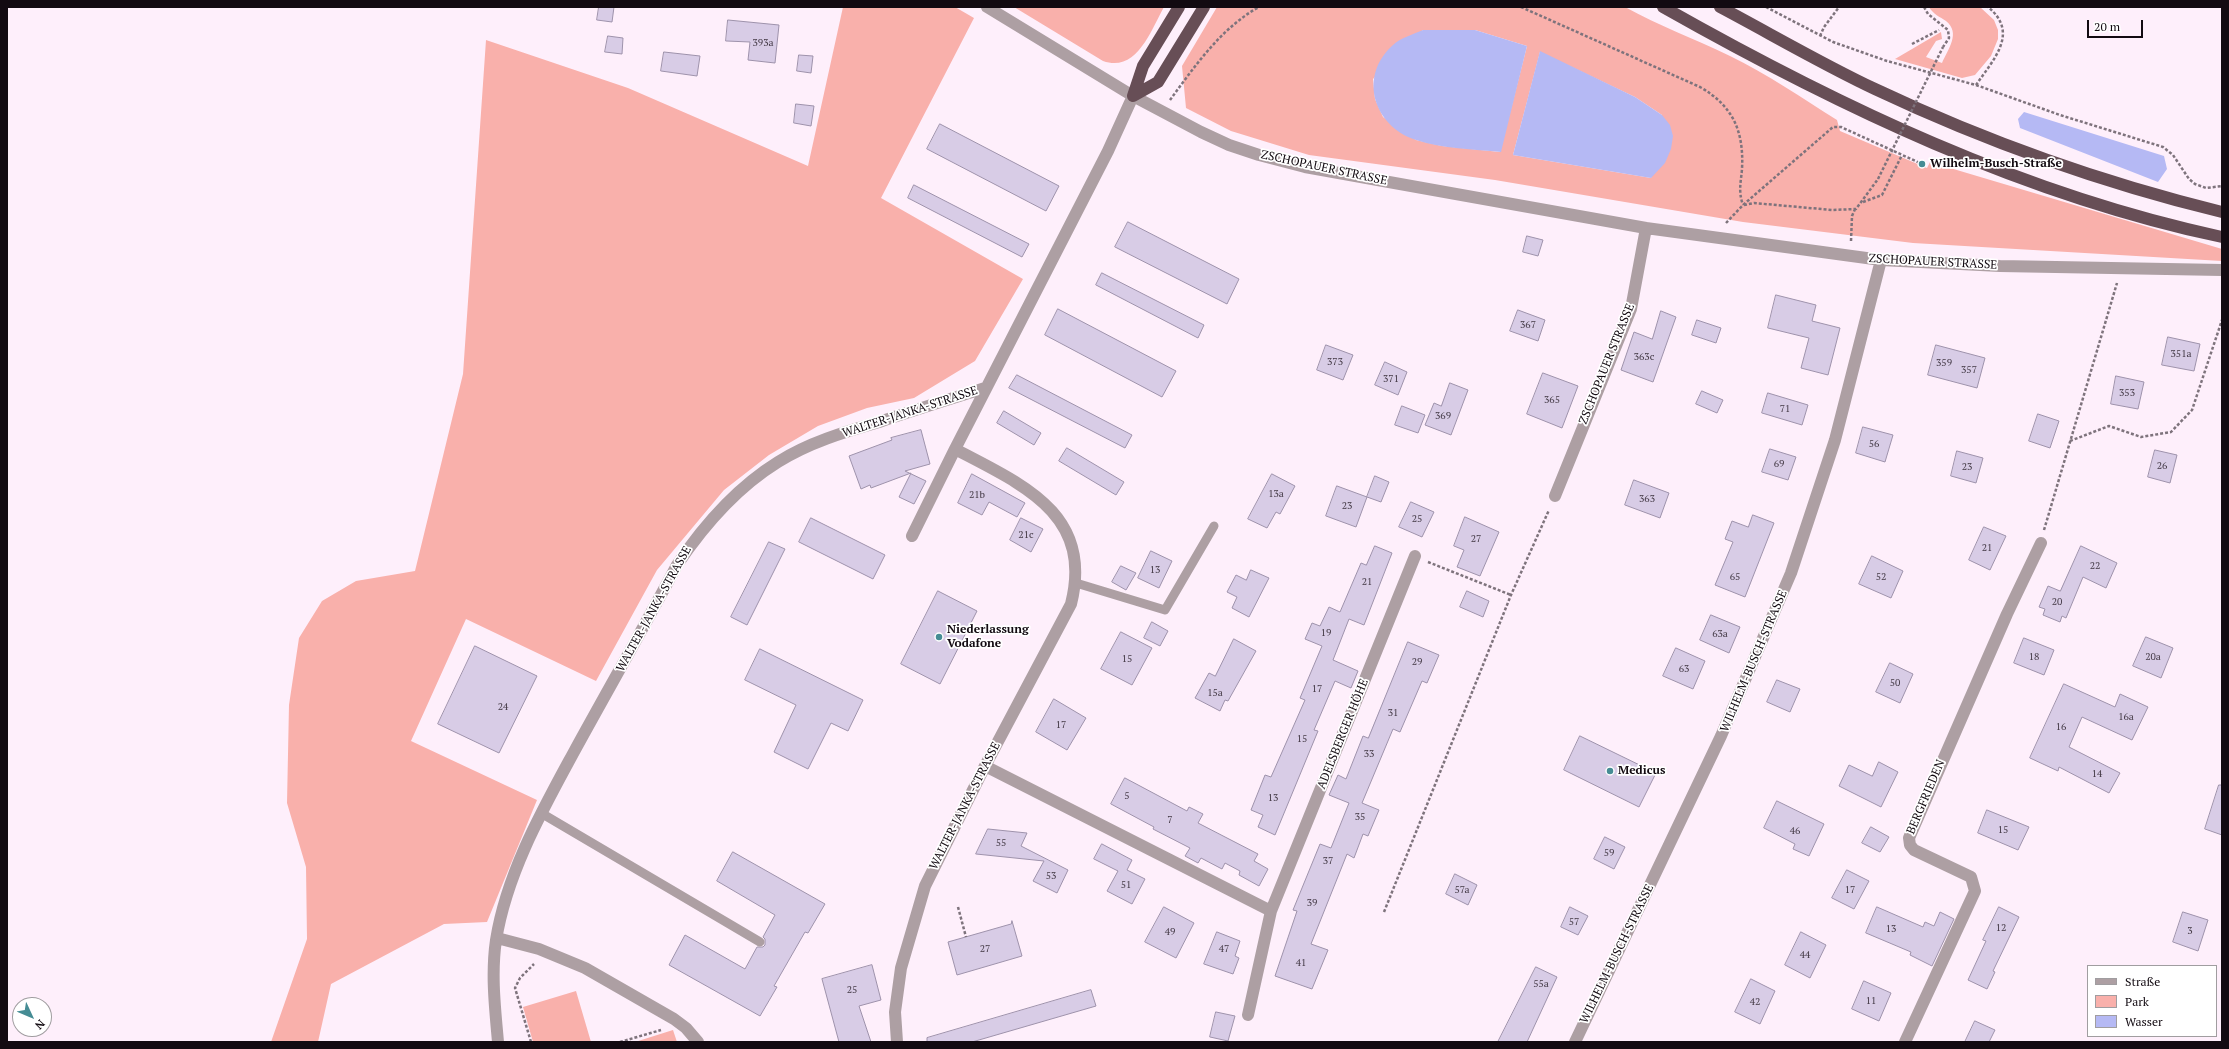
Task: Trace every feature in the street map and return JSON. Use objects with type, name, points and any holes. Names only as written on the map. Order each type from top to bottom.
[{"type":"highway","points":[[1133,96],[1143,66],[1179,7]]},
{"type":"highway","points":[[1133,96],[1158,82],[1204,7]]},
{"type":"highway","points":[[1663,7],[1855,108],[1933,143],[2040,184],[2133,214],[2222,237]]},
{"type":"highway","points":[[1720,7],[1818,60],[1934,115],[2088,173],[2222,212]]},
{"type":"street","name":"ZSCHOPAUER STRASSE","points":[[987,7],[1133,96],[1162,112],[1229,145],[1290,163],[1646,228],[1881,260],[2000,266],[2222,270]]},
{"type":"street","name":"WALTER-JANKA-STRASSE","points":[[912,536],[955,448],[1108,151],[1133,96]]},
{"type":"street","name":"ZSCHOPAUER STRASSE","points":[[1555,496],[1631,309],[1646,228]]},
{"type":"street","name":"WILHELM-BUSCH-STRASSE","points":[[1575,1042],[1721,736],[1791,573],[1835,440],[1881,260]]},
{"type":"street","name":"WALTER-JANKA-STRASSE","points":[[498,1042],[493,982],[497,938],[509,889],[540,813],[677,565],[691,543],[726,503],[778,462],[802,449],[846,432],[986,388]]},
{"type":"street","name":"WALTER-JANKA-STRASSE","points":[[897,1042],[895,1012],[901,968],[925,886],[985,766],[1071,604],[1076,583],[1074,553],[1071,544],[1059,520],[1048,506],[1035,493],[955,448]]},
{"type":"street","name":"BERGFRIEDEN","points":[[1905,1042],[1975,891],[1971,877],[1914,850],[1910,845],[1909,838],[1994,642],[2041,543]]},
{"type":"street","name":"ADELSBERGER HÖHE","points":[[1248,1015],[1271,911],[1415,556]]},
{"type":"street","points":[[985,766],[1271,911]]},
{"type":"street","points":[[497,938],[539,949],[586,968],[639,998],[686,1028],[698,1042]]},
{"type":"lane","points":[[1076,583],[1165,610],[1214,526]]},
{"type":"lane","points":[[540,813],[760,942]]},
{"type":"path","points":[[1162,112],[1199,60],[1223,34],[1240,19],[1259,7]]},
{"type":"path","points":[[1522,7],[1700,87],[1718,100],[1730,113],[1741,138],[1742,159],[1739,193],[1743,205]]},
{"type":"path","points":[[1766,7],[1820,36],[1887,61],[1976,85],[2163,147],[2173,155],[2189,180],[2195,184],[2206,188],[2222,186]]},
{"type":"path","points":[[1820,36],[1824,27],[1839,7]]},
{"type":"path","points":[[1851,244],[1852,216],[1878,179],[1949,38],[1948,30],[1928,14],[1924,7]]},
{"type":"path","points":[[1976,85],[1999,53],[2003,41],[2003,30],[2000,19],[1988,7]]},
{"type":"path","points":[[1912,44],[1939,30]]},
{"type":"path","points":[[1713,237],[1743,205],[1833,127],[1841,127],[1922,164]]},
{"type":"path","points":[[1862,202],[1882,196],[1902,155]]},
{"type":"path","points":[[1743,205],[1754,203],[1832,210],[1856,209]]},
{"type":"path","points":[[2041,543],[2069,441],[2122,268]]},
{"type":"path","points":[[2069,441],[2109,426],[2141,437],[2171,432],[2192,410],[2222,320]]},
{"type":"path","points":[[1384,912],[1511,595],[1555,496]]},
{"type":"path","points":[[1415,556],[1511,595]]},
{"type":"path","points":[[958,907],[966,937]]},
{"type":"path","points":[[531,1042],[515,988],[520,978],[539,958],[539,949]]},
{"type":"path","points":[[620,1042],[669,1027]]},
{"type":"green space","points":[[843,7],[955,7],[974,18],[881,198],[1023,279],[975,361],[914,398],[867,408],[818,426],[769,455],[724,490],[657,570],[596,681],[466,619],[411,741],[537,800],[487,922],[444,924],[331,984],[318,1042],[271,1042],[307,939],[306,867],[287,803],[289,705],[299,638],[322,601],[356,581],[415,571],[463,374],[486,40],[628,88],[808,166]]},
{"type":"green space","points":[[1014,7],[1164,7],[1148,37],[1134,55],[1125,61],[1115,63],[1103,61]]},
{"type":"green space","points":[[1217,7],[1625,7],[1757,70],[1837,120],[1840,131],[1927,168],[1930,162],[2222,249],[2222,261],[1913,243],[1743,222],[1495,180],[1309,155],[1231,131],[1186,108],[1182,66]],"holes":[[[1423,30],[1475,30],[1527,46],[1500,152],[1442,146],[1416,140],[1383,117],[1375,99],[1373,79]],[[1540,52],[1635,97],[1662,115],[1651,178],[1513,155]]]},
{"type":"green space","points":[[1929,7],[1980,7],[1994,20],[1998,30],[1998,39],[1991,56],[1975,75],[1962,78],[1895,59],[1941,32],[1942,39],[1936,41],[1926,57],[1942,63],[1950,47],[1953,31],[1946,21]]},
{"type":"green space","points":[[576,991],[591,1042],[533,1042],[523,1007]]},
{"type":"green space","points":[[673,1030],[677,1042],[635,1042]]},
{"type":"water","points":[[1423,30],[1475,30],[1527,46],[1501,152],[1447,147],[1416,140],[1401,133],[1389,124],[1381,112],[1375,99],[1374,85],[1376,71],[1382,57],[1393,45],[1403,38]]},
{"type":"water","points":[[1540,51],[1635,97],[1662,115],[1670,125],[1673,136],[1671,149],[1665,163],[1651,178],[1513,155]]},
{"type":"water","points":[[2024,112],[2164,156],[2167,169],[2158,182],[2020,128],[2018,119]]},
{"type":"building","points":[[599,7],[614,7],[612,22],[597,20]]},
{"type":"building","points":[[728,20],[779,25],[775,63],[748,60],[750,42],[726,41]]},
{"type":"building","points":[[608,36],[623,38],[622,54],[605,52]]},
{"type":"building","points":[[664,52],[700,56],[697,76],[661,71]]},
{"type":"building","points":[[799,55],[813,56],[811,73],[797,71]]},
{"type":"building","points":[[796,104],[814,106],[811,126],[794,123]]},
{"type":"building","points":[[940,124],[1059,186],[1046,211],[927,149]]},
{"type":"building","points":[[914,185],[1029,244],[1022,257],[908,198]]},
{"type":"building","points":[[1128,222],[1239,279],[1227,304],[1115,247]]},
{"type":"building","points":[[1527,236],[1543,240],[1538,256],[1523,252]]},
{"type":"building","points":[[1102,273],[1204,325],[1198,338],[1096,285]]},
{"type":"building","points":[[1776,295],[1816,305],[1812,321],[1840,328],[1828,375],[1801,368],[1809,338],[1768,328]]},
{"type":"building","points":[[1058,309],[1176,371],[1162,397],[1045,335]]},
{"type":"building","points":[[1518,310],[1545,320],[1538,341],[1510,331]]},
{"type":"building","points":[[1661,311],[1676,317],[1653,382],[1621,370],[1634,332],[1652,339]]},
{"type":"building","points":[[1697,320],[1721,328],[1716,343],[1692,335]]},
{"type":"building","points":[[2168,337],[2200,344],[2194,371],[2162,365]]},
{"type":"building","points":[[1326,345],[1353,355],[1343,380],[1317,370]]},
{"type":"building","points":[[1936,345],[1985,358],[1977,388],[1928,375]]},
{"type":"building","points":[[1385,362],[1407,372],[1398,395],[1375,385]]},
{"type":"building","points":[[1543,373],[1578,386],[1562,428],[1527,414]]},
{"type":"building","points":[[1017,375],[1132,435],[1125,448],[1009,388]]},
{"type":"building","points":[[2116,376],[2144,382],[2138,409],[2111,404]]},
{"type":"building","points":[[1450,383],[1468,390],[1451,435],[1425,425],[1434,403],[1441,406]]},
{"type":"building","points":[[1702,391],[1723,400],[1717,413],[1696,404]]},
{"type":"building","points":[[1768,393],[1808,405],[1802,425],[1762,413]]},
{"type":"building","points":[[1402,406],[1425,415],[1418,433],[1395,425]]},
{"type":"building","points":[[1004,411],[1041,433],[1034,445],[997,423]]},
{"type":"building","points":[[2038,414],[2059,421],[2050,448],[2029,441]]},
{"type":"building","points":[[1863,427],[1893,435],[1885,462],[1856,453]]},
{"type":"building","points":[[921,430],[930,464],[905,471],[910,473],[871,488],[870,485],[861,489],[849,456],[892,440],[891,438]]},
{"type":"building","points":[[1067,448],[1124,482],[1116,495],[1059,461]]},
{"type":"building","points":[[1770,449],[1796,457],[1788,480],[1762,472]]},
{"type":"building","points":[[2155,450],[2177,455],[2170,483],[2148,477]]},
{"type":"building","points":[[1957,451],[1983,458],[1976,483],[1951,476]]},
{"type":"building","points":[[911,474],[926,481],[914,504],[899,497]]},
{"type":"building","points":[[972,474],[1025,503],[1017,517],[989,502],[982,515],[958,503]]},
{"type":"building","points":[[1272,474],[1295,486],[1280,514],[1276,512],[1267,528],[1248,519]]},
{"type":"building","points":[[1375,476],[1389,482],[1381,502],[1367,497]]},
{"type":"building","points":[[1634,480],[1669,493],[1660,518],[1625,505]]},
{"type":"building","points":[[1337,486],[1367,497],[1356,527],[1326,516]]},
{"type":"building","points":[[1411,502],[1434,512],[1422,537],[1399,527]]},
{"type":"building","points":[[1753,515],[1774,523],[1745,597],[1715,585],[1733,542],[1725,539],[1732,521],[1748,527]]},
{"type":"building","points":[[1465,517],[1499,532],[1480,576],[1457,567],[1464,550],[1454,546]]},
{"type":"building","points":[[811,518],[885,555],[873,579],[799,542]]},
{"type":"building","points":[[1021,518],[1043,529],[1031,552],[1010,540]]},
{"type":"building","points":[[1984,527],[2006,536],[1990,570],[1969,560]]},
{"type":"building","points":[[769,542],[785,549],[747,625],[731,617]]},
{"type":"building","points":[[1375,546],[1392,553],[1364,625],[1349,619],[1333,660],[1358,671],[1351,688],[1335,681],[1314,730],[1318,731],[1275,835],[1258,827],[1263,815],[1251,810],[1265,775],[1271,777],[1305,700],[1300,698],[1322,646],[1305,639],[1312,623],[1320,626],[1329,607],[1340,612],[1361,563],[1366,565]]},
{"type":"building","points":[[2081,546],[2117,563],[2106,588],[2083,577],[2066,618],[2062,616],[2060,622],[2043,615],[2045,609],[2039,607],[2048,586],[2060,591]]},
{"type":"building","points":[[1151,551],[1172,561],[1159,588],[1138,578]]},
{"type":"building","points":[[1872,556],[1903,571],[1891,598],[1859,584]]},
{"type":"building","points":[[1121,566],[1136,573],[1126,590],[1112,582]]},
{"type":"building","points":[[1251,570],[1269,578],[1249,617],[1232,608],[1237,597],[1227,592],[1236,575],[1246,580]]},
{"type":"building","name":"Niederlassung Vodafone","points":[[938,591],[977,611],[940,684],[901,664]]},
{"type":"building","points":[[1467,591],[1489,601],[1483,617],[1460,607]]},
{"type":"building","points":[[1711,615],[1740,627],[1729,653],[1700,640]]},
{"type":"building","points":[[1152,622],[1168,631],[1160,646],[1144,638]]},
{"type":"building","points":[[1121,632],[1152,648],[1132,685],[1101,669]]},
{"type":"building","points":[[2146,637],[2173,648],[2161,678],[2133,666]]},
{"type":"building","points":[[2024,638],[2054,650],[2044,675],[2014,663]]},
{"type":"building","points":[[1234,639],[1256,651],[1228,701],[1225,700],[1220,711],[1195,698],[1209,673],[1215,676]]},
{"type":"building","points":[[1408,642],[1439,655],[1427,683],[1422,681],[1400,732],[1393,729],[1362,803],[1379,810],[1368,836],[1363,834],[1354,858],[1347,854],[1311,944],[1328,950],[1312,989],[1275,976],[1297,911],[1293,910],[1320,844],[1331,848],[1349,803],[1329,795],[1338,775],[1346,779],[1363,736],[1368,738]]},
{"type":"building","points":[[475,646],[537,676],[499,753],[438,724]]},
{"type":"building","points":[[1676,648],[1705,661],[1693,689],[1663,676]]},
{"type":"building","points":[[760,649],[863,700],[848,731],[831,723],[808,769],[774,752],[796,705],[745,680]]},
{"type":"building","points":[[1890,663],[1913,674],[1900,703],[1876,692]]},
{"type":"building","points":[[1777,680],[1800,689],[1790,712],[1767,702]]},
{"type":"building","points":[[2064,684],[2115,707],[2120,694],[2148,707],[2132,740],[2082,717],[2069,747],[2120,773],[2109,793],[2059,767],[2058,771],[2030,758]]},
{"type":"building","points":[[1054,699],[1086,718],[1067,750],[1036,732]]},
{"type":"building","name":"Medicus","points":[[1580,736],[1656,773],[1639,807],[1564,770]]},
{"type":"building","points":[[1879,762],[1898,772],[1881,807],[1839,786],[1849,765],[1872,776]]},
{"type":"building","points":[[1125,778],[1187,811],[1189,807],[1203,814],[1198,823],[1258,854],[1254,861],[1268,869],[1259,886],[1239,875],[1240,871],[1225,863],[1222,869],[1201,858],[1198,863],[1185,856],[1190,848],[1153,829],[1154,827],[1111,804]]},
{"type":"building","points":[[2219,785],[2222,785],[2222,835],[2205,829]]},
{"type":"building","points":[[1777,801],[1824,824],[1809,856],[1793,849],[1795,844],[1764,828]]},
{"type":"building","points":[[1987,810],[2029,827],[2018,850],[1978,833]]},
{"type":"building","points":[[1871,827],[1889,837],[1880,852],[1862,843]]},
{"type":"building","points":[[988,829],[1027,833],[1021,846],[1068,870],[1057,893],[1033,881],[1044,861],[976,854]]},
{"type":"building","points":[[1605,837],[1625,847],[1614,869],[1594,859]]},
{"type":"building","points":[[1102,844],[1132,860],[1127,870],[1145,879],[1132,904],[1107,891],[1118,871],[1094,859]]},
{"type":"building","points":[[733,852],[825,904],[808,933],[805,932],[774,986],[777,987],[760,1016],[669,965],[685,935],[745,969],[757,947],[763,947],[765,945],[765,939],[763,937],[775,915],[717,881]]},
{"type":"building","points":[[1847,870],[1869,881],[1854,909],[1832,898]]},
{"type":"building","points":[[1455,874],[1477,885],[1468,905],[1446,894]]},
{"type":"building","points":[[1164,907],[1194,923],[1176,958],[1145,942]]},
{"type":"building","points":[[1570,907],[1588,916],[1578,935],[1561,927]]},
{"type":"building","points":[[1877,907],[1923,927],[1925,922],[1934,926],[1940,912],[1954,919],[1932,966],[1910,955],[1911,952],[1866,933]]},
{"type":"building","points":[[1999,907],[2019,917],[1993,971],[1995,972],[1987,989],[1968,980],[1986,941],[1983,940]]},
{"type":"building","points":[[2183,912],[2208,920],[2198,951],[2173,942]]},
{"type":"building","points":[[1012,921],[1022,956],[957,975],[948,942],[1011,924]]},
{"type":"building","points":[[1217,932],[1240,941],[1235,956],[1239,958],[1233,974],[1204,964]]},
{"type":"building","points":[[1801,932],[1826,945],[1810,978],[1785,965]]},
{"type":"building","points":[[872,965],[881,1000],[859,1006],[871,1042],[839,1042],[822,979]]},
{"type":"building","points":[[1536,967],[1557,977],[1527,1042],[1498,1042]]},
{"type":"building","points":[[1751,979],[1775,991],[1760,1024],[1735,1012]]},
{"type":"building","points":[[1864,981],[1891,993],[1879,1021],[1852,1009]]},
{"type":"building","points":[[1091,990],[1096,1006],[972,1042],[927,1042],[927,1038]]},
{"type":"building","points":[[1216,1012],[1235,1016],[1228,1041],[1210,1037]]},
{"type":"building","points":[[1975,1021],[1995,1030],[1989,1042],[1965,1042]]},
{"type":"place","name":"Wilhelm-Busch-Straße","points":[[1922,164]]},
{"type":"place","name":"Niederlassung Vodafone","points":[[939,637]]},
{"type":"place","name":"Medicus","points":[[1610,771]]}]
